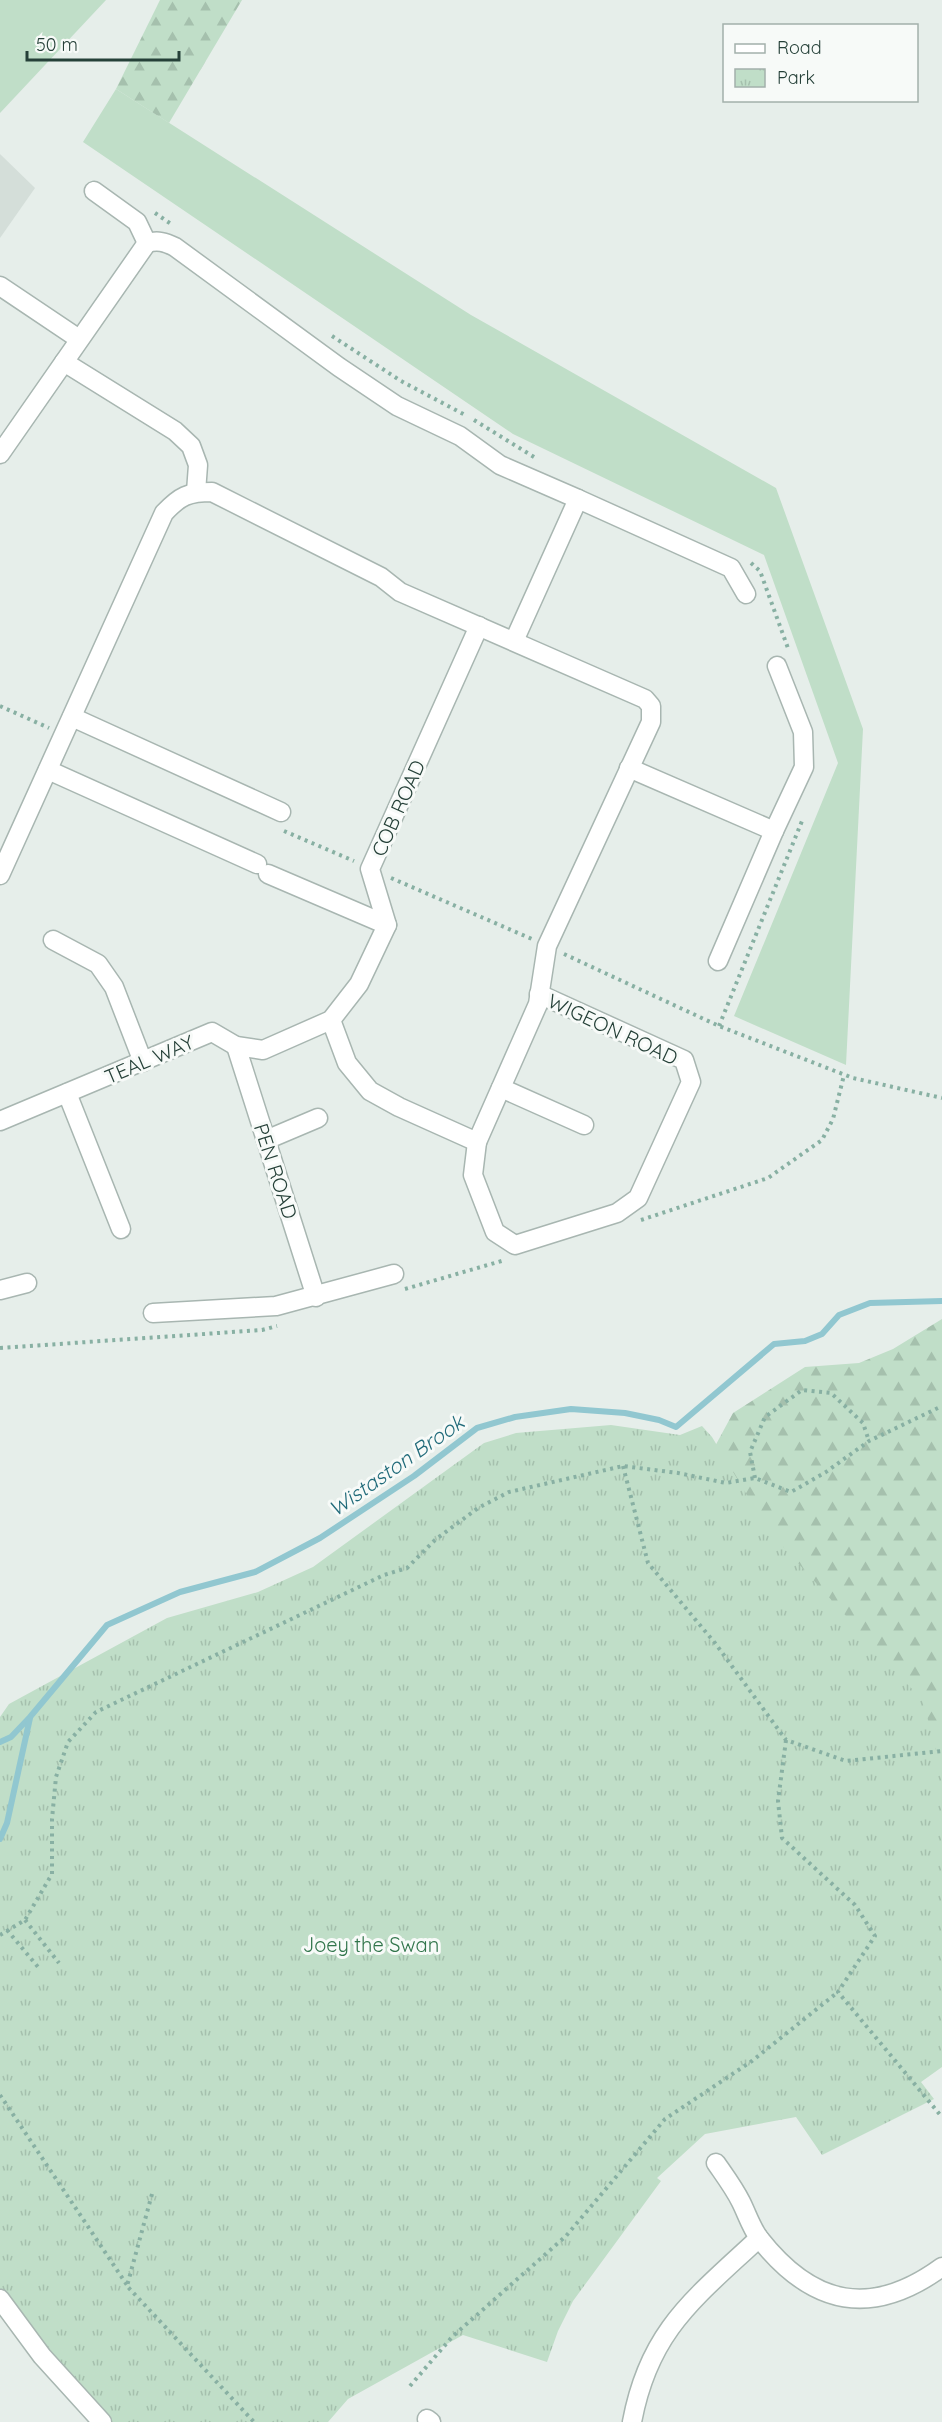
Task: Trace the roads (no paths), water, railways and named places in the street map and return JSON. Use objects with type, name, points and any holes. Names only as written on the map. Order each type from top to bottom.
[{"type":"street","points":[[94,191],[137,222],[147,243]]},
{"type":"street","points":[[0,454],[147,243],[155,241],[175,247],[339,367],[398,406],[460,435],[500,465],[731,568],[746,594]]},
{"type":"street","points":[[0,286],[79,339]]},
{"type":"street","points":[[64,362],[175,431],[191,446],[198,465],[196,492]]},
{"type":"street","points":[[0,874],[164,513],[177,498],[196,492],[212,492],[381,577],[400,591],[645,699],[651,706],[651,722],[547,946],[538,1004],[477,1142],[370,1092],[348,1063],[331,1020],[359,984],[387,925],[48,770]]},
{"type":"street","points":[[514,641],[578,499]]},
{"type":"street","name":"COB ROAD","points":[[387,925],[370,869],[479,626]]},
{"type":"street","points":[[718,961],[804,767],[803,732],[785,663]]},
{"type":"street","points":[[72,717],[278,819]]},
{"type":"street","points":[[629,768],[774,831]]},
{"type":"street","points":[[53,940],[98,964],[114,987],[143,1062]]},
{"type":"street","name":"WIGEON ROAD","points":[[477,1142],[473,1175],[495,1232],[515,1245],[617,1213],[638,1198],[691,1082],[684,1060],[539,994]]},
{"type":"street","name":"TEAL WAY","points":[[0,1121],[213,1032],[237,1046],[263,1050],[331,1020]]},
{"type":"street","name":"PEN ROAD","points":[[237,1046],[316,1297]]},
{"type":"street","points":[[501,1088],[584,1125]]},
{"type":"street","points":[[67,1093],[121,1229]]},
{"type":"street","points":[[266,1140],[318,1118]]},
{"type":"street","points":[[0,1290],[27,1283]]},
{"type":"street","points":[[153,1313],[276,1306],[394,1283]]},
{"type":"street","points":[[716,2163],[741,2201],[759,2238],[800,2277],[820,2289],[843,2298],[865,2298],[900,2292],[942,2267]]},
{"type":"street","points":[[632,2422],[642,2380],[660,2341],[691,2302],[759,2238]]},
{"type":"street","points":[[0,2299],[42,2356],[102,2422]]},
{"type":"waterway","name":"Wistaston Brook","points":[[0,1742],[11,1737],[30,1717],[107,1625],[180,1592],[255,1572],[320,1538],[414,1476],[477,1428],[515,1417],[571,1409],[625,1413],[659,1420],[676,1427],[774,1344],[805,1341],[822,1334],[839,1315],[870,1303],[942,1301]]},
{"type":"waterway","points":[[0,1839],[7,1823],[30,1718]]},
{"type":"park label","name":"Joey the Swan","points":[[371,1944]]}]
